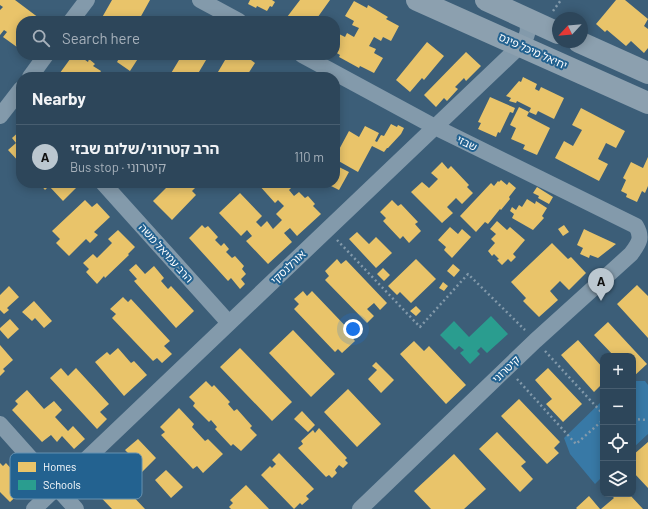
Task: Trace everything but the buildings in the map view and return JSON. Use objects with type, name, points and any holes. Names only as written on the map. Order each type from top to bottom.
[{"type":"main road","name":"יחיאל מיכל פינס","points":[[417,0],[648,103]]},
{"type":"main road","points":[[486,0],[552,30]]},
{"type":"main road","points":[[588,46],[648,73]]},
{"type":"street","points":[[75,16],[87,0]]},
{"type":"street","points":[[200,0],[230,16]]},
{"type":"street","name":"אורלנסקי","points":[[94,453],[520,46],[527,35],[527,19]]},
{"type":"street","points":[[34,72],[42,60]]},
{"type":"street","name":"שבזי","points":[[311,60],[333,72]]},
{"type":"street","name":"שבזי","points":[[340,76],[435,127],[636,226]]},
{"type":"street","points":[[0,116],[16,96]]},
{"type":"street","name":"הרב עמיאל משה","points":[[107,188],[229,324]]},
{"type":"street","name":"קיטרוני","points":[[360,509],[507,368],[631,254],[639,244],[640,233],[636,226]]},
{"type":"street","points":[[0,424],[26,453]]},
{"type":"street","name":"אורלנסקי","points":[[34,509],[45,499]]},
{"type":"street","points":[[67,499],[76,509]]},
{"type":"path","points":[[327,230],[420,327],[468,274],[536,341],[600,411]]},
{"type":"path","points":[[507,368],[576,444],[600,423]]},
{"type":"path","points":[[636,419],[648,420]]},
{"type":"shaded area","points":[[636,381],[645,381],[648,385],[648,434],[636,445]]},
{"type":"shaded area","points":[[600,403],[600,479],[595,484],[570,454],[564,438]]},
{"type":"place","name":"הרב קטרוני/שלום שבזי","points":[[601,301]]}]
